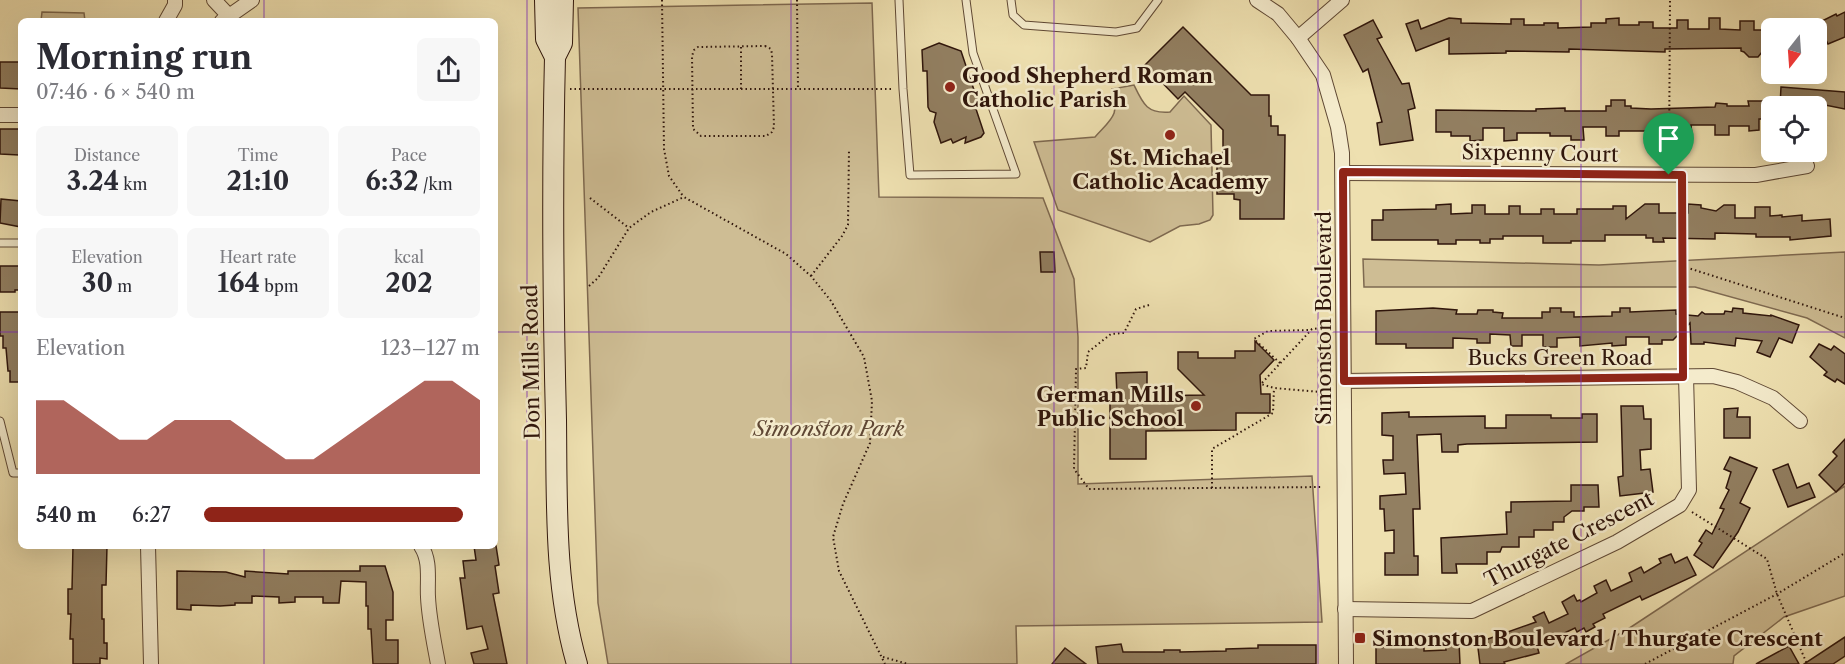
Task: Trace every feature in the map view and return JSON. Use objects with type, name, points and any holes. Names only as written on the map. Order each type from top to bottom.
[{"type":"main road","name":"Don Mills Road","points":[[544,0],[546,39],[555,57]]},
{"type":"main road","name":"Don Mills Road","points":[[563,0],[562,43],[555,57],[554,88],[554,321],[558,534],[565,611],[577,664]]},
{"type":"street","points":[[168,18],[175,5],[175,0]]},
{"type":"street","points":[[214,0],[224,18]]},
{"type":"street","points":[[226,18],[252,0]]},
{"type":"street","name":"Simonston Boulevard","points":[[1257,0],[1278,14],[1298,38],[1323,75],[1338,127],[1343,172],[1346,664]]},
{"type":"street","points":[[1298,38],[1342,0]]},
{"type":"street","points":[[0,116],[18,115]]},
{"type":"street","name":"Sixpenny Court","points":[[1343,172],[1756,175],[1807,166]]},
{"type":"street","name":"Bucks Green Road","points":[[1344,381],[1713,376],[1737,382],[1773,398],[1800,421]]},
{"type":"street","name":"Thurgate Crescent","points":[[1345,609],[1472,611],[1617,542],[1680,505],[1689,490],[1684,377]]},
{"type":"street","points":[[148,549],[150,664]]},
{"type":"street","points":[[423,549],[428,570],[428,597],[438,664]]},
{"type":"lane","points":[[899,0],[910,176],[1016,174],[973,53],[966,0]]},
{"type":"lane","points":[[1011,0],[1013,15],[1024,25],[1116,32],[1137,28],[1158,0]]},
{"type":"lane","points":[[0,243],[18,243]]},
{"type":"lane","points":[[0,421],[13,473],[18,473]]},
{"type":"path","points":[[662,0],[664,149],[669,177],[684,197],[786,254],[811,276],[831,301],[864,357],[872,401],[870,443],[843,504],[833,537],[839,571],[885,664]]},
{"type":"path","points":[[797,0],[798,89]]},
{"type":"path","points":[[1670,0],[1676,175],[1683,266],[1684,377]]},
{"type":"path","points":[[741,46],[741,89]]},
{"type":"path","points":[[765,46],[771,49],[774,89],[774,127],[772,132],[766,136],[700,136],[693,129],[692,56],[698,47],[765,46]]},
{"type":"path","points":[[554,88],[903,89]]},
{"type":"path","points":[[811,276],[848,225],[849,150]]},
{"type":"path","points":[[589,286],[598,278],[629,228],[651,212],[684,197]]},
{"type":"path","points":[[590,198],[629,228]]},
{"type":"path","points":[[1683,266],[1845,318]]},
{"type":"path","points":[[1149,305],[1136,309],[1124,333],[1111,334],[1088,352],[1086,368],[1076,369],[1074,469],[1089,489],[1322,487]]},
{"type":"path","points":[[1280,363],[1254,339],[1268,331],[1321,328]]},
{"type":"path","points":[[1312,329],[1261,384],[1274,388],[1322,392]]},
{"type":"path","points":[[1212,488],[1212,449],[1273,413],[1274,388]]},
{"type":"path","points":[[1680,505],[1767,559],[1777,594],[1807,664]]},
{"type":"path","points":[[1645,664],[1777,594],[1845,553]]},
{"type":"path","points":[[883,657],[908,664]]},
{"type":"green space","name":"Simonston Park","points":[[872,3],[879,197],[1043,198],[1074,279],[1078,337],[1078,484],[1312,476],[1322,622],[1016,626],[1017,664],[608,664],[598,603],[578,8]]},
{"type":"green space","points":[[42,12],[84,13],[85,18],[41,18]]},
{"type":"green space","points":[[1134,85],[1143,102],[1151,109],[1170,112],[1184,96],[1211,125],[1213,215],[1210,220],[1180,226],[1150,242],[1058,210],[1034,142],[1095,137],[1110,121],[1115,111],[1112,89]]},
{"type":"green space","points":[[1845,252],[1845,338],[1807,318],[1695,287],[1364,287],[1363,259],[1599,265]]},
{"type":"green space","points":[[1845,486],[1845,596],[1784,617],[1734,656],[1733,664],[1566,664],[1628,629]]},
{"type":"building","points":[[1845,12],[1845,37],[1828,44],[1827,18],[1836,14],[1837,16]]},
{"type":"building","points":[[1449,18],[1461,19],[1461,23],[1511,24],[1511,19],[1524,19],[1524,25],[1558,23],[1558,28],[1591,27],[1591,23],[1606,23],[1606,19],[1619,18],[1619,25],[1653,22],[1653,28],[1677,28],[1677,20],[1688,20],[1688,29],[1709,29],[1709,18],[1720,18],[1720,29],[1740,30],[1740,21],[1754,21],[1754,30],[1761,30],[1761,53],[1758,57],[1749,57],[1741,51],[1741,48],[1665,49],[1665,52],[1569,49],[1569,52],[1506,51],[1506,53],[1449,54],[1449,38],[1416,51],[1406,24],[1418,20],[1421,29]]},
{"type":"building","points":[[1373,20],[1382,37],[1377,39],[1402,84],[1409,83],[1415,108],[1408,110],[1413,140],[1380,145],[1377,123],[1382,122],[1368,69],[1363,72],[1344,35]]},
{"type":"building","points":[[1183,27],[1251,95],[1269,95],[1271,126],[1278,126],[1278,135],[1285,135],[1284,219],[1240,219],[1240,200],[1234,199],[1234,194],[1217,194],[1217,164],[1223,164],[1223,130],[1185,92],[1178,99],[1145,65]]},
{"type":"building","name":"Good Shepherd Roman Catholic Parish","points":[[939,43],[961,51],[978,102],[974,103],[984,133],[981,137],[965,143],[966,137],[953,143],[951,139],[941,143],[934,122],[936,113],[930,111],[928,107],[927,71],[923,71],[922,50]]},
{"type":"building","points":[[0,62],[18,62],[18,89],[0,88]]},
{"type":"building","points":[[1781,87],[1845,92],[1845,109],[1827,105],[1827,96],[1781,96]]},
{"type":"building","points":[[1611,100],[1625,100],[1625,106],[1631,106],[1631,108],[1651,109],[1715,107],[1716,103],[1727,104],[1727,106],[1749,106],[1748,101],[1761,101],[1761,119],[1759,119],[1759,130],[1749,131],[1749,126],[1729,126],[1729,135],[1715,135],[1715,125],[1691,125],[1692,135],[1678,136],[1652,135],[1652,131],[1619,131],[1619,136],[1606,136],[1606,127],[1583,127],[1584,140],[1571,140],[1571,136],[1550,136],[1550,133],[1517,133],[1517,140],[1504,141],[1504,128],[1483,128],[1483,140],[1470,141],[1470,136],[1451,136],[1451,132],[1436,132],[1436,110],[1536,111],[1536,109],[1565,108],[1565,111],[1606,111],[1606,106],[1611,106]]},
{"type":"building","points":[[0,129],[18,129],[18,155],[0,154]]},
{"type":"building","points":[[1,199],[18,201],[18,226],[0,223]]},
{"type":"building","points":[[1451,204],[1451,214],[1472,213],[1472,205],[1485,205],[1485,214],[1509,214],[1509,206],[1520,206],[1520,214],[1541,214],[1541,209],[1554,209],[1554,214],[1577,214],[1577,209],[1613,209],[1613,206],[1626,206],[1626,219],[1645,204],[1659,204],[1659,213],[1688,213],[1688,204],[1701,205],[1701,208],[1716,211],[1724,205],[1735,205],[1735,218],[1755,218],[1755,207],[1770,207],[1770,216],[1802,215],[1802,221],[1830,219],[1831,236],[1790,240],[1790,237],[1756,237],[1756,234],[1715,233],[1715,239],[1663,238],[1664,242],[1653,242],[1653,238],[1646,238],[1646,235],[1605,235],[1605,241],[1571,241],[1571,243],[1543,243],[1543,236],[1503,236],[1503,239],[1490,239],[1490,243],[1480,243],[1480,240],[1456,240],[1456,244],[1438,244],[1438,240],[1372,240],[1372,220],[1383,220],[1383,210],[1436,209],[1436,205]]},
{"type":"building","points":[[1040,252],[1054,252],[1055,272],[1041,272]]},
{"type":"building","points":[[0,266],[18,266],[18,290],[0,292]]},
{"type":"building","points":[[1433,308],[1457,310],[1456,314],[1477,314],[1478,310],[1493,310],[1493,312],[1503,313],[1502,318],[1542,318],[1542,312],[1550,312],[1550,308],[1561,308],[1561,312],[1574,312],[1574,317],[1612,316],[1612,312],[1620,312],[1620,308],[1630,308],[1630,312],[1676,310],[1676,314],[1698,316],[1702,312],[1724,314],[1725,311],[1732,312],[1733,308],[1743,309],[1743,313],[1771,315],[1799,325],[1792,343],[1779,338],[1770,357],[1757,352],[1762,341],[1736,338],[1735,346],[1704,342],[1704,344],[1691,344],[1690,323],[1673,340],[1662,340],[1662,344],[1649,344],[1649,337],[1626,337],[1626,345],[1612,346],[1612,343],[1580,346],[1580,337],[1557,338],[1557,347],[1543,347],[1543,335],[1522,335],[1522,346],[1511,346],[1510,335],[1490,334],[1490,343],[1477,343],[1477,339],[1453,338],[1453,348],[1406,348],[1406,344],[1376,344],[1376,311]]},
{"type":"building","points":[[0,312],[18,312],[18,382],[10,382],[6,348],[3,348],[3,336],[0,336]]},
{"type":"building","points":[[1255,341],[1274,360],[1260,375],[1261,394],[1270,394],[1270,413],[1236,413],[1236,430],[1146,431],[1146,459],[1110,459],[1110,395],[1117,395],[1116,373],[1147,372],[1147,396],[1204,395],[1178,369],[1178,352],[1198,352],[1198,358],[1235,358],[1235,351],[1255,351]]},
{"type":"building","points":[[1819,344],[1831,350],[1834,346],[1845,354],[1845,384],[1837,379],[1835,382],[1824,375],[1827,372],[1810,357]]},
{"type":"building","points":[[1621,406],[1643,406],[1644,419],[1651,419],[1651,449],[1640,450],[1641,470],[1650,469],[1653,492],[1620,496],[1618,477],[1623,476]]},
{"type":"building","points":[[1738,408],[1737,417],[1750,417],[1750,438],[1724,438],[1724,409]]},
{"type":"building","points":[[1409,412],[1409,417],[1485,416],[1485,428],[1506,428],[1506,415],[1582,418],[1582,414],[1597,414],[1597,442],[1467,444],[1458,445],[1458,452],[1442,452],[1441,434],[1417,435],[1420,509],[1413,509],[1414,556],[1418,556],[1418,575],[1385,575],[1385,553],[1394,553],[1394,530],[1385,531],[1384,509],[1380,509],[1380,496],[1406,494],[1405,473],[1384,474],[1383,460],[1393,460],[1393,436],[1382,435],[1382,413]]},
{"type":"building","points":[[1845,439],[1845,483],[1836,492],[1819,475],[1837,456],[1833,452]]},
{"type":"building","points":[[1730,457],[1757,468],[1740,503],[1750,508],[1738,532],[1713,568],[1694,555],[1702,543],[1699,541],[1706,530],[1712,534],[1724,509],[1720,508],[1729,490],[1726,488],[1731,472],[1724,469]]},
{"type":"building","points":[[1788,464],[1797,488],[1809,483],[1815,497],[1788,507],[1773,470]]},
{"type":"building","points":[[1571,485],[1598,485],[1599,507],[1584,507],[1584,511],[1572,511],[1564,517],[1564,522],[1553,522],[1553,530],[1534,530],[1534,537],[1519,537],[1519,547],[1502,547],[1500,552],[1487,552],[1487,564],[1456,564],[1457,573],[1442,573],[1441,538],[1507,534],[1506,512],[1511,512],[1511,502],[1571,501]]},
{"type":"building","points":[[73,549],[107,549],[106,585],[102,585],[102,619],[104,619],[104,643],[107,643],[107,659],[100,658],[100,664],[73,664],[73,639],[70,639],[71,614],[68,614],[68,589],[72,589]]},
{"type":"building","points":[[474,549],[496,549],[499,565],[495,566],[499,593],[493,594],[507,664],[474,664],[471,653],[488,649],[482,626],[467,629],[460,578],[465,578],[463,561],[476,560]]},
{"type":"building","points":[[1671,554],[1675,563],[1687,557],[1696,575],[1642,600],[1640,596],[1603,614],[1605,618],[1593,624],[1595,627],[1586,632],[1584,628],[1577,632],[1575,628],[1537,646],[1539,653],[1504,662],[1505,664],[1480,664],[1477,640],[1488,639],[1536,622],[1533,617],[1544,612],[1549,623],[1568,614],[1562,602],[1574,595],[1577,601],[1581,602],[1597,593],[1594,586],[1606,580],[1611,591],[1632,581],[1629,573],[1641,567],[1644,573],[1661,563],[1659,559]]},
{"type":"building","points":[[360,566],[385,566],[393,592],[393,620],[386,620],[386,640],[398,640],[398,664],[373,664],[371,629],[368,629],[368,606],[366,606],[366,582],[341,581],[339,603],[323,603],[323,597],[295,597],[295,602],[279,603],[279,597],[252,596],[252,603],[220,606],[191,605],[191,610],[177,609],[177,571],[226,572],[245,577],[245,571],[288,574],[288,571],[360,571]]},
{"type":"building","points":[[1845,637],[1845,656],[1833,664],[1804,664]]},
{"type":"building","points":[[1445,642],[1459,642],[1460,664],[1376,664],[1376,648],[1424,644],[1424,651],[1446,650]]},
{"type":"building","points":[[1121,644],[1123,652],[1226,651],[1226,649],[1258,648],[1258,645],[1316,645],[1316,664],[1098,664],[1096,647]]},
{"type":"building","points":[[1789,646],[1799,664],[1756,664]]},
{"type":"building","points":[[1065,648],[1086,664],[1052,664]]},
{"type":"place","name":"Good Shepherd Roman Catholic Parish","points":[[950,87]]},
{"type":"place","name":"St. Michael Catholic Academy","points":[[1170,135]]},
{"type":"place","name":"German Mills Public School","points":[[1196,406]]},
{"type":"place","name":"Simonston Boulevard / Thurgate Crescent","points":[[1360,638]]},
{"type":"route","points":[[1343,172],[1669,175],[1682,175],[1683,377],[1344,381],[1343,172]]}]
